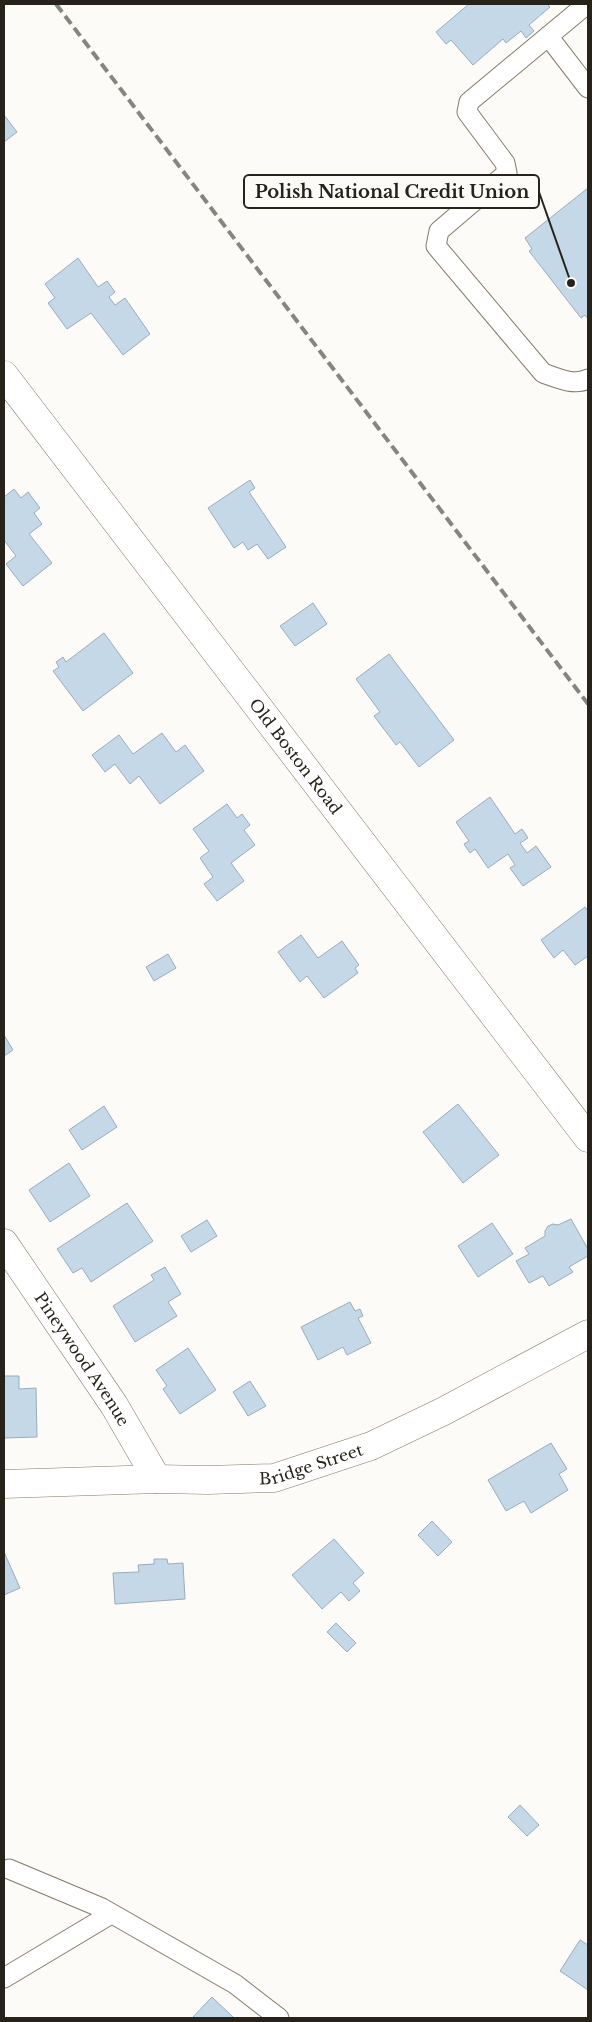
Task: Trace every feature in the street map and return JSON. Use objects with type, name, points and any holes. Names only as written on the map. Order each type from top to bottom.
[{"type":"street","name":"Old Boston Road","points":[[4,376],[588,1138]]},
{"type":"street","name":"Pineywood Avenue","points":[[4,1243],[114,1405],[157,1479]]},
{"type":"street","name":"Bridge Street","points":[[4,1484],[157,1479],[274,1478],[371,1446],[444,1411],[588,1334]]},
{"type":"lane","points":[[587,4],[468,102],[466,112],[505,163],[507,173],[439,231],[436,246],[543,373],[563,380],[583,382],[588,379]]},
{"type":"lane","points":[[548,36],[588,88]]},
{"type":"lane","points":[[9,1869],[102,1908],[235,1984],[279,2018]]},
{"type":"lane","points":[[4,1978],[111,1914]]},
{"type":"building","points":[[469,4],[547,4],[550,7],[529,25],[534,31],[526,38],[521,31],[506,43],[503,39],[473,65],[451,40],[446,44],[436,32]]},
{"type":"building","points":[[4,115],[17,132],[4,142]]},
{"type":"building","points":[[588,188],[588,319],[585,315],[581,318],[529,251],[532,249],[525,238]]},
{"type":"building","points":[[78,258],[98,287],[107,281],[115,292],[109,297],[115,305],[125,298],[150,334],[123,355],[91,313],[67,329],[48,303],[55,298],[45,284]]},
{"type":"building","points":[[250,480],[255,488],[249,492],[286,547],[268,559],[257,544],[248,550],[243,542],[234,548],[208,508]]},
{"type":"building","points":[[14,489],[21,498],[28,492],[40,508],[34,513],[42,524],[29,534],[52,563],[23,586],[6,564],[16,556],[4,540],[4,497]]},
{"type":"building","points":[[313,603],[327,624],[295,646],[280,626]]},
{"type":"building","points":[[104,633],[133,673],[83,711],[53,671],[59,667],[56,662],[63,657],[66,662]]},
{"type":"building","points":[[389,654],[454,740],[419,767],[400,742],[396,745],[374,716],[380,712],[356,679]]},
{"type":"building","points":[[162,733],[176,752],[185,745],[204,771],[160,804],[139,776],[130,784],[115,764],[105,772],[92,755],[119,735],[133,754]]},
{"type":"building","points":[[490,797],[515,834],[522,829],[528,838],[520,843],[527,853],[536,846],[551,867],[523,886],[510,868],[515,865],[508,854],[488,868],[475,849],[470,853],[464,844],[469,841],[456,822]]},
{"type":"building","points":[[227,804],[237,818],[242,814],[250,825],[244,830],[255,845],[231,863],[244,881],[217,901],[204,884],[213,877],[200,858],[209,851],[193,829]]},
{"type":"building","points":[[585,907],[588,911],[588,956],[575,965],[563,950],[554,958],[541,940]]},
{"type":"building","points":[[301,935],[318,958],[342,941],[359,965],[355,968],[358,973],[324,998],[307,976],[300,982],[278,952]]},
{"type":"building","points":[[168,954],[176,968],[154,981],[146,967]]},
{"type":"building","points":[[4,1035],[13,1050],[4,1056]]},
{"type":"building","points":[[458,1104],[499,1155],[463,1183],[423,1132]]},
{"type":"building","points":[[104,1106],[117,1127],[82,1150],[69,1130]]},
{"type":"building","points":[[69,1163],[90,1196],[50,1222],[29,1190]]},
{"type":"building","points":[[127,1203],[153,1241],[91,1282],[82,1268],[73,1273],[57,1249]]},
{"type":"building","points":[[571,1219],[588,1249],[588,1256],[569,1267],[573,1272],[549,1286],[543,1276],[529,1283],[516,1261],[529,1254],[525,1248],[545,1236],[548,1226],[558,1225]]},
{"type":"building","points":[[207,1220],[217,1236],[191,1252],[181,1236]]},
{"type":"building","points":[[492,1223],[513,1254],[478,1277],[458,1246]]},
{"type":"building","points":[[165,1267],[181,1294],[168,1302],[177,1316],[135,1342],[113,1306],[154,1280],[151,1275]]},
{"type":"building","points":[[350,1302],[355,1311],[360,1309],[363,1316],[358,1318],[371,1343],[347,1355],[343,1347],[318,1360],[301,1327]]},
{"type":"building","points":[[188,1348],[216,1390],[180,1414],[163,1389],[167,1386],[156,1370]]},
{"type":"building","points":[[4,1376],[19,1376],[19,1389],[36,1388],[37,1437],[4,1438]]},
{"type":"building","points":[[250,1381],[266,1406],[248,1416],[233,1392]]},
{"type":"building","points":[[551,1443],[567,1469],[559,1474],[568,1490],[531,1513],[524,1501],[506,1511],[488,1480]]},
{"type":"building","points":[[432,1521],[452,1542],[438,1556],[418,1535]]},
{"type":"building","points":[[334,1539],[364,1573],[353,1583],[360,1591],[349,1601],[341,1592],[322,1609],[292,1575]]},
{"type":"building","points":[[4,1552],[20,1588],[4,1595]]},
{"type":"building","points":[[154,1559],[167,1559],[168,1564],[183,1563],[185,1599],[115,1604],[113,1573],[139,1572],[138,1565],[154,1564]]},
{"type":"building","points":[[336,1623],[356,1643],[347,1652],[327,1632]]},
{"type":"building","points":[[520,1805],[539,1825],[527,1836],[508,1817]]},
{"type":"building","points":[[580,1940],[588,1945],[588,1990],[560,1971]]},
{"type":"building","points":[[212,1997],[234,2018],[192,2018]]},
{"type":"railway","points":[[56,4],[588,704]]},
{"type":"place","name":"Polish National Credit Union","points":[[571,283]]}]
